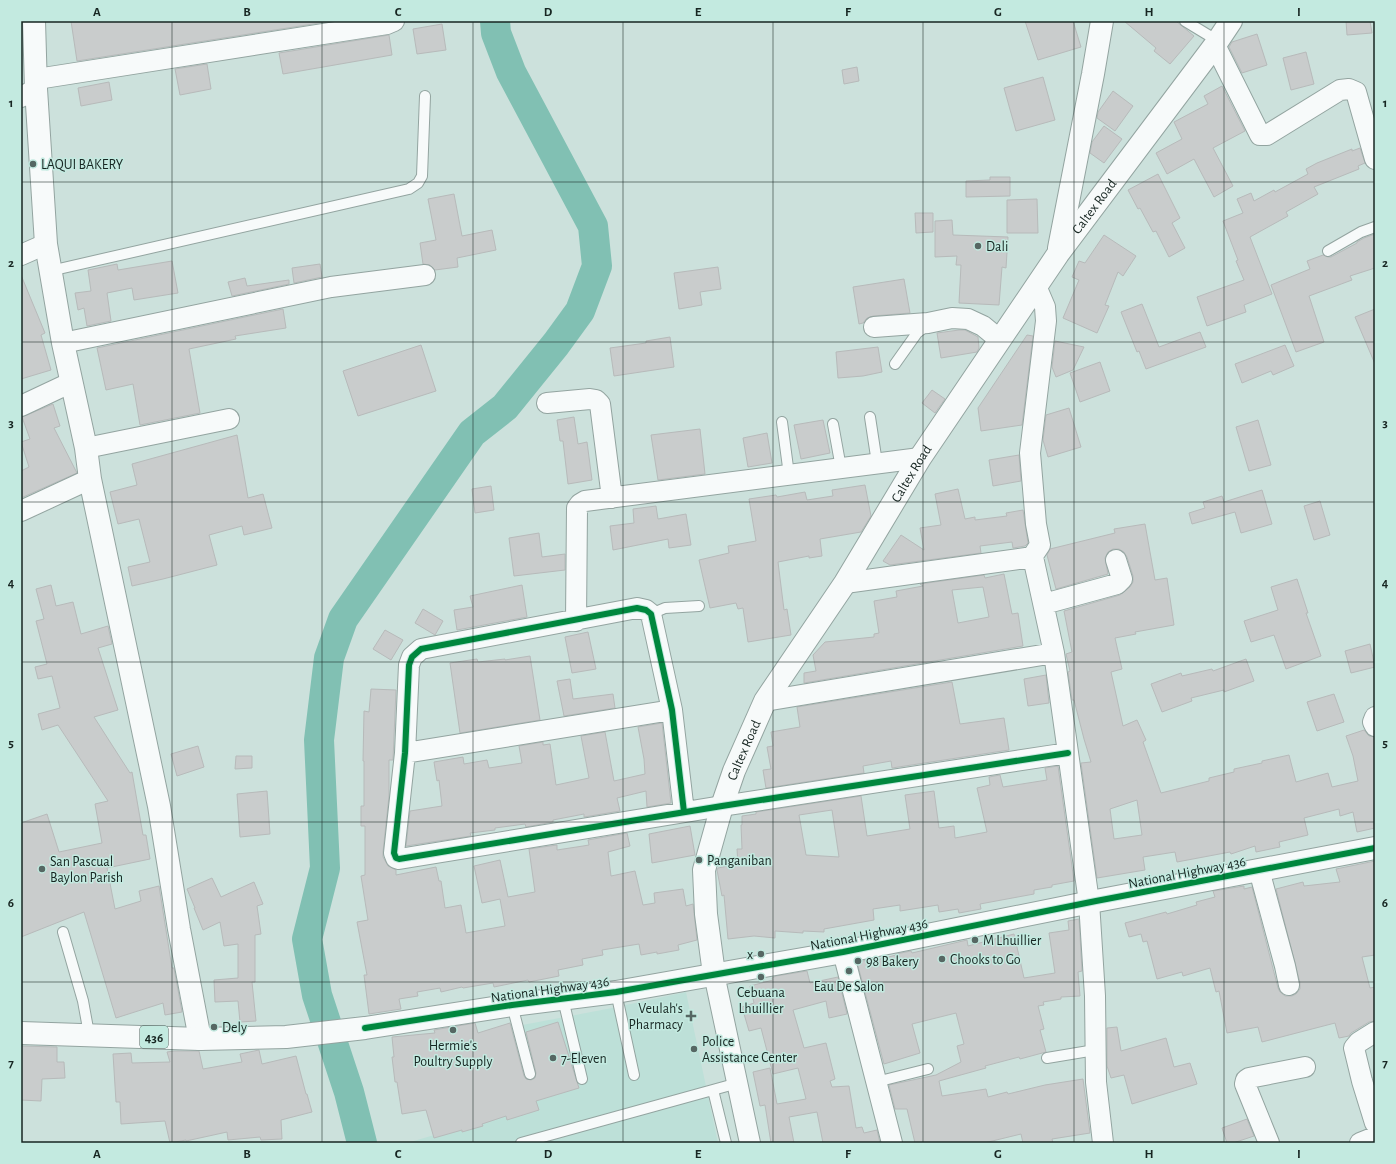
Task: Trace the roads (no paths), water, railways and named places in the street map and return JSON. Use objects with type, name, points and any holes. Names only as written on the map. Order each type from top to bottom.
[{"type":"street","points":[[34,21],[31,88],[50,271],[63,343],[86,448],[90,479],[159,806],[179,929],[200,1039]]},
{"type":"street","points":[[31,88],[379,25],[394,21]]},
{"type":"street","points":[[1058,254],[1094,74],[1102,21]]},
{"type":"street","name":"Caltex Road","points":[[714,974],[706,914],[704,870],[734,770],[765,701],[845,583],[920,458],[1036,286],[1058,254],[1231,21]]},
{"type":"street","points":[[1216,43],[1260,134],[1267,135],[1340,90],[1349,89],[1356,92],[1375,159]]},
{"type":"street","points":[[21,255],[46,244]]},
{"type":"street","points":[[63,343],[330,287],[425,275]]},
{"type":"street","points":[[845,583],[1032,557],[1040,545],[1036,524],[1030,453],[1046,320],[1045,307],[1036,286]]},
{"type":"street","points":[[874,327],[928,323],[952,318],[968,319],[984,326],[1000,340]]},
{"type":"street","points":[[21,406],[72,382]]},
{"type":"street","points":[[547,403],[590,398],[596,400],[600,404],[612,498]]},
{"type":"street","points":[[86,448],[229,419]]},
{"type":"street","points":[[576,621],[577,508],[585,501],[920,458]]},
{"type":"street","points":[[21,511],[90,479]]},
{"type":"street","points":[[1032,557],[1034,557],[1054,653],[1089,902],[1095,996],[1096,1082],[1103,1143]]},
{"type":"street","points":[[1044,604],[1117,584],[1122,579],[1116,560]]},
{"type":"street","points":[[684,812],[672,710],[651,614],[646,610],[637,608],[576,621],[421,649],[412,657],[409,664],[405,753],[394,853],[396,858],[399,859],[684,812],[1068,753]]},
{"type":"street","points":[[765,701],[1054,653]]},
{"type":"street","points":[[405,753],[672,710]]},
{"type":"street","points":[[1375,717],[1373,722],[1375,726]]},
{"type":"street","name":"National Highway 436","points":[[21,1033],[90,1034],[200,1039],[286,1037],[365,1028],[616,992],[843,952],[1089,902],[1375,848]]},
{"type":"street","points":[[1259,870],[1289,985]]},
{"type":"street","points":[[843,952],[892,1143]]},
{"type":"street","points":[[714,974],[750,1143]]},
{"type":"street","points":[[1375,1032],[1358,1042],[1354,1048],[1375,1123]]},
{"type":"street","points":[[1269,1143],[1245,1084],[1246,1080],[1249,1078],[1305,1067]]},
{"type":"street","points":[[1360,1143],[1375,1137]]},
{"type":"lane","points":[[1185,21],[1216,43]]},
{"type":"lane","points":[[50,271],[409,190],[418,183],[422,176],[425,96]]},
{"type":"lane","points":[[1328,251],[1361,232],[1375,227]]},
{"type":"lane","points":[[895,364],[917,333],[928,323]]},
{"type":"lane","points":[[870,417],[877,463]]},
{"type":"lane","points":[[782,422],[789,475]]},
{"type":"lane","points":[[834,424],[841,468]]},
{"type":"lane","points":[[651,614],[664,608],[699,606]]},
{"type":"lane","points":[[63,932],[83,1001],[90,1034]]},
{"type":"lane","points":[[616,992],[634,1075]]},
{"type":"lane","points":[[563,999],[582,1079]]},
{"type":"lane","points":[[512,1006],[530,1074]]},
{"type":"lane","points":[[1047,1058],[1096,1050]]},
{"type":"lane","points":[[876,1082],[928,1069]]},
{"type":"lane","points":[[521,1143],[738,1083]]},
{"type":"lane","points":[[713,1090],[726,1143]]},
{"type":"waterway","points":[[362,1143],[349,1092],[317,995],[307,939],[325,868],[319,740],[329,658],[343,619],[472,433],[505,407],[556,344],[580,311],[597,266],[593,226],[511,72],[496,33],[495,21]]},
{"type":"place","name":"LAQUI BAKERY","points":[[33,164]]},
{"type":"place","name":"Dali","points":[[978,246]]},
{"type":"place","name":"Panganiban","points":[[699,860]]},
{"type":"place","name":"San Pascual Baylon Parish","points":[[42,869]]},
{"type":"place","name":"M Lhuillier","points":[[975,940]]},
{"type":"place","name":"x","points":[[761,954]]},
{"type":"place","name":"Chooks to Go","points":[[942,959]]},
{"type":"place","name":"98 Bakery","points":[[858,961]]},
{"type":"place","name":"Eau De Salon","points":[[849,971]]},
{"type":"place","name":"Cebuana Lhuillier","points":[[761,977]]},
{"type":"place","name":"Veulah's Pharmacy","points":[[691,1016]]},
{"type":"place","name":"Dely","points":[[214,1027]]},
{"type":"place","name":"Hermie's Poultry Supply","points":[[453,1030]]},
{"type":"place","name":"Police Assistance Center","points":[[694,1049]]},
{"type":"place","name":"7-Eleven","points":[[553,1058]]}]
